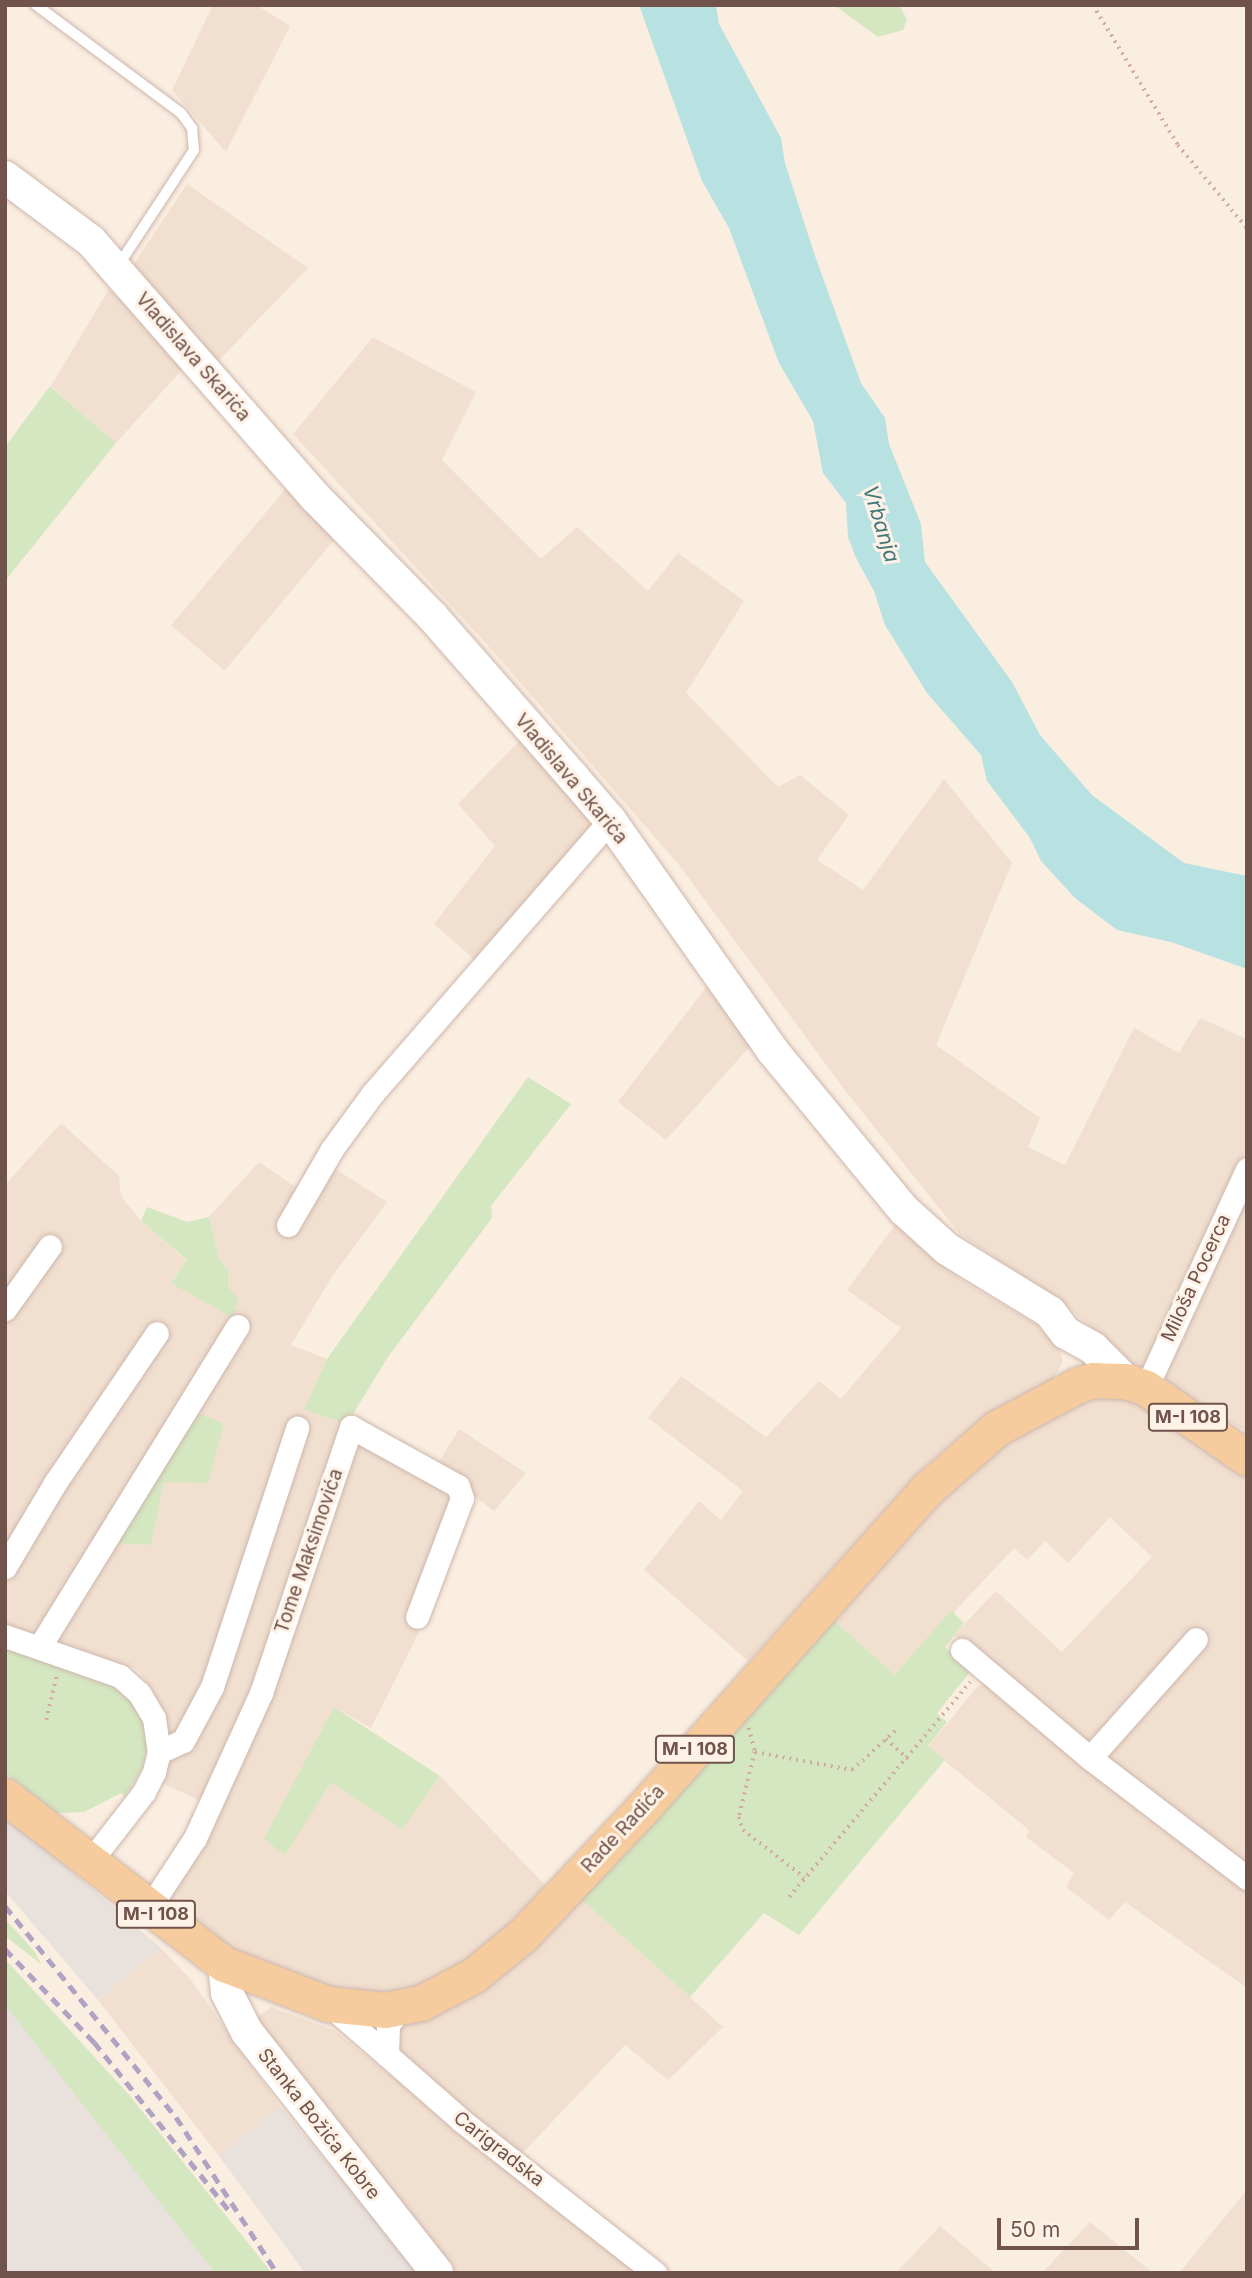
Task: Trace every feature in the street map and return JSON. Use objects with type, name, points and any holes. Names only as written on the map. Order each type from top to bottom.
[{"type":"main road","name":"Rade Radića","points":[[5,1796],[223,1964],[328,2004],[363,2010],[401,2007],[447,1992],[523,1935],[734,1706],[950,1465],[997,1428],[1064,1391],[1093,1380],[1136,1385]]},
{"type":"main road","name":"M-I 108","points":[[1136,1385],[1247,1458]]},
{"type":"street","name":"Vladislava Skarića","points":[[5,177],[91,241],[117,268],[315,497],[432,616],[610,820],[772,1050],[904,1210],[947,1249],[1050,1312],[1066,1333],[1093,1348],[1136,1385]]},
{"type":"street","points":[[288,1225],[332,1149],[373,1093],[610,820]]},
{"type":"street","name":"Miloša Pocerca","points":[[1136,1385],[1247,1169]]},
{"type":"street","points":[[5,1309],[50,1246]]},
{"type":"street","points":[[51,1650],[238,1326]]},
{"type":"street","points":[[1064,1391],[1073,1356],[1066,1333]]},
{"type":"street","points":[[5,1567],[55,1483],[157,1334]]},
{"type":"street","name":"Tome Maksimovića","points":[[149,1908],[195,1838],[261,1693],[351,1427],[458,1486],[463,1498],[418,1617]]},
{"type":"street","points":[[159,1752],[183,1741],[212,1687],[297,1428]]},
{"type":"street","points":[[5,1636],[51,1650],[128,1682],[153,1718],[159,1752],[144,1792],[89,1863]]},
{"type":"street","points":[[1090,1758],[1196,1639]]},
{"type":"street","points":[[962,1650],[981,1670],[1090,1758],[1247,1878]]},
{"type":"street","name":"Stanka Božića Kobre","points":[[223,1964],[227,1993],[237,2016],[437,2273]]},
{"type":"street","points":[[237,2016],[248,1996],[276,1986]]},
{"type":"street","name":"Carigradska","points":[[328,2004],[462,2121],[655,2273]]},
{"type":"street","points":[[387,2056],[386,2032],[401,2007]]},
{"type":"lane","points":[[36,5],[181,113],[192,128],[194,150],[117,268]]},
{"type":"path","points":[[1093,5],[1178,145],[1247,228]]},
{"type":"path","points":[[46,1720],[51,1650]]},
{"type":"path","points":[[789,1897],[981,1670]]},
{"type":"path","points":[[734,1706],[748,1726],[755,1752],[739,1816],[743,1830],[805,1878]]},
{"type":"path","points":[[755,1752],[852,1770],[897,1729]]},
{"type":"path","points":[[886,1739],[908,1759]]},
{"type":"shaded area","points":[[213,5],[256,5],[290,26],[226,152],[172,90]]},
{"type":"shaded area","points":[[187,184],[308,268],[218,361],[130,270]]},
{"type":"shaded area","points":[[109,289],[188,363],[116,443],[51,386]]},
{"type":"shaded area","points":[[373,337],[476,392],[442,460],[541,559],[577,527],[648,591],[678,553],[744,601],[686,693],[778,787],[800,775],[849,815],[817,860],[863,890],[944,779],[1012,863],[936,1045],[1040,1118],[1028,1147],[1065,1165],[1134,1028],[1179,1053],[1200,1018],[1247,1039],[1247,1432],[1131,1363],[1066,1305],[960,1234],[844,1089],[679,865],[491,649],[293,434]]},
{"type":"shaded area","points":[[288,486],[342,531],[225,670],[171,625]]},
{"type":"shaded area","points":[[522,738],[599,826],[480,964],[434,924],[495,846],[458,804]]},
{"type":"shaded area","points":[[711,981],[754,1042],[666,1140],[618,1102]]},
{"type":"shaded area","points":[[61,1123],[119,1176],[121,1196],[141,1221],[187,1261],[171,1282],[238,1299],[228,1286],[228,1270],[219,1258],[209,1217],[259,1162],[297,1188],[315,1156],[387,1202],[331,1278],[291,1345],[327,1359],[305,1410],[347,1424],[259,1688],[205,1803],[162,1783],[165,1762],[200,1695],[182,1729],[167,1739],[152,1690],[138,1670],[53,1640],[109,1543],[151,1545],[164,1482],[190,1409],[37,1634],[5,1625],[5,1584],[169,1328],[159,1321],[5,1552],[5,1323],[59,1247],[5,1297],[5,1185]]},
{"type":"shaded area","points":[[898,1221],[961,1280],[1036,1324],[1059,1347],[1063,1362],[1053,1379],[987,1416],[933,1458],[748,1661],[644,1570],[699,1501],[721,1520],[743,1491],[648,1418],[681,1376],[766,1437],[819,1381],[841,1399],[901,1328],[847,1290]]},
{"type":"shaded area","points":[[1081,1396],[1133,1398],[1247,1469],[1247,1868],[1107,1759],[1108,1751],[1096,1739],[1081,1740],[954,1635],[996,1591],[1062,1652],[1152,1557],[1110,1517],[1068,1563],[1045,1541],[1027,1560],[1014,1548],[895,1675],[828,1615],[964,1479],[1020,1432]]},
{"type":"shaded area","points":[[459,1429],[526,1473],[494,1511],[436,1467]]},
{"type":"shaded area","points":[[354,1436],[454,1489],[408,1622],[420,1630],[371,1728],[334,1707],[285,1855],[331,1781],[402,1830],[440,1776],[546,1886],[494,1952],[411,1998],[316,1993],[154,1908],[205,1837]]},
{"type":"shaded area","points":[[986,1685],[1150,1820],[1247,1890],[1247,1988],[1125,1902],[1109,1920],[1066,1887],[1074,1873],[1026,1837],[1029,1830],[928,1747],[978,1686]]},
{"type":"shaded area","points":[[5,1814],[161,1948],[98,2000],[5,1891]]},
{"type":"shaded area","points":[[581,1899],[723,2027],[668,2080],[625,2045],[517,2159],[400,2066],[391,2032]]},
{"type":"shaded area","points":[[161,1948],[191,1980],[280,2106],[219,2156],[98,2000]]},
{"type":"shaded area","points":[[5,2005],[17,2017],[215,2273],[5,2273]]},
{"type":"shaded area","points":[[271,2007],[334,2030],[636,2273],[447,2273],[253,2021]]},
{"type":"shaded area","points":[[280,2106],[420,2273],[305,2273],[219,2156]]},
{"type":"shaded area","points":[[1247,2190],[1247,2273],[1179,2273]]},
{"type":"shaded area","points":[[1090,2222],[1153,2273],[1042,2273]]},
{"type":"shaded area","points":[[940,2226],[996,2273],[898,2271]]},
{"type":"green space","points":[[834,5],[899,5],[907,19],[903,30],[878,37]]},
{"type":"green space","points":[[50,386],[116,443],[5,581],[5,447]]},
{"type":"green space","points":[[528,1077],[571,1104],[491,1206],[492,1218],[388,1357],[347,1424],[304,1410],[327,1359]]},
{"type":"green space","points":[[147,1207],[187,1222],[209,1217],[219,1258],[228,1270],[228,1286],[238,1299],[233,1318],[171,1283],[187,1260],[141,1221]]},
{"type":"green space","points":[[190,1409],[224,1424],[208,1483],[164,1482],[151,1545],[109,1543]]},
{"type":"green space","points":[[951,1610],[964,1623],[945,1647],[970,1672],[937,1713],[947,1722],[928,1746],[945,1760],[799,1935],[764,1913],[690,1997],[581,1899],[828,1615],[895,1675]]},
{"type":"green space","points":[[5,1649],[61,1663],[117,1687],[130,1697],[141,1712],[148,1743],[144,1765],[125,1797],[121,1793],[84,1812],[57,1813],[5,1773]]},
{"type":"green space","points":[[334,1707],[440,1776],[402,1830],[331,1782],[285,1855],[264,1839]]},
{"type":"green space","points":[[5,1919],[35,1952],[41,1964],[5,1936]]},
{"type":"green space","points":[[5,1959],[130,2096],[272,2273],[215,2273],[5,2005]]},
{"type":"water","name":"Vrbanja","points":[[639,5],[716,5],[719,24],[781,138],[785,163],[814,253],[861,383],[885,418],[889,444],[921,524],[925,562],[1012,682],[1040,735],[1092,795],[1184,863],[1247,876],[1247,969],[1171,942],[1117,930],[1075,898],[1041,861],[1030,838],[987,781],[981,755],[927,693],[885,625],[874,591],[856,558],[848,537],[846,503],[823,473],[813,421],[779,363],[729,228],[702,181]]},
{"type":"railway","points":[[5,1906],[176,2117],[277,2273]]},
{"type":"railway","points":[[5,1949],[94,2042],[230,2212]]}]
